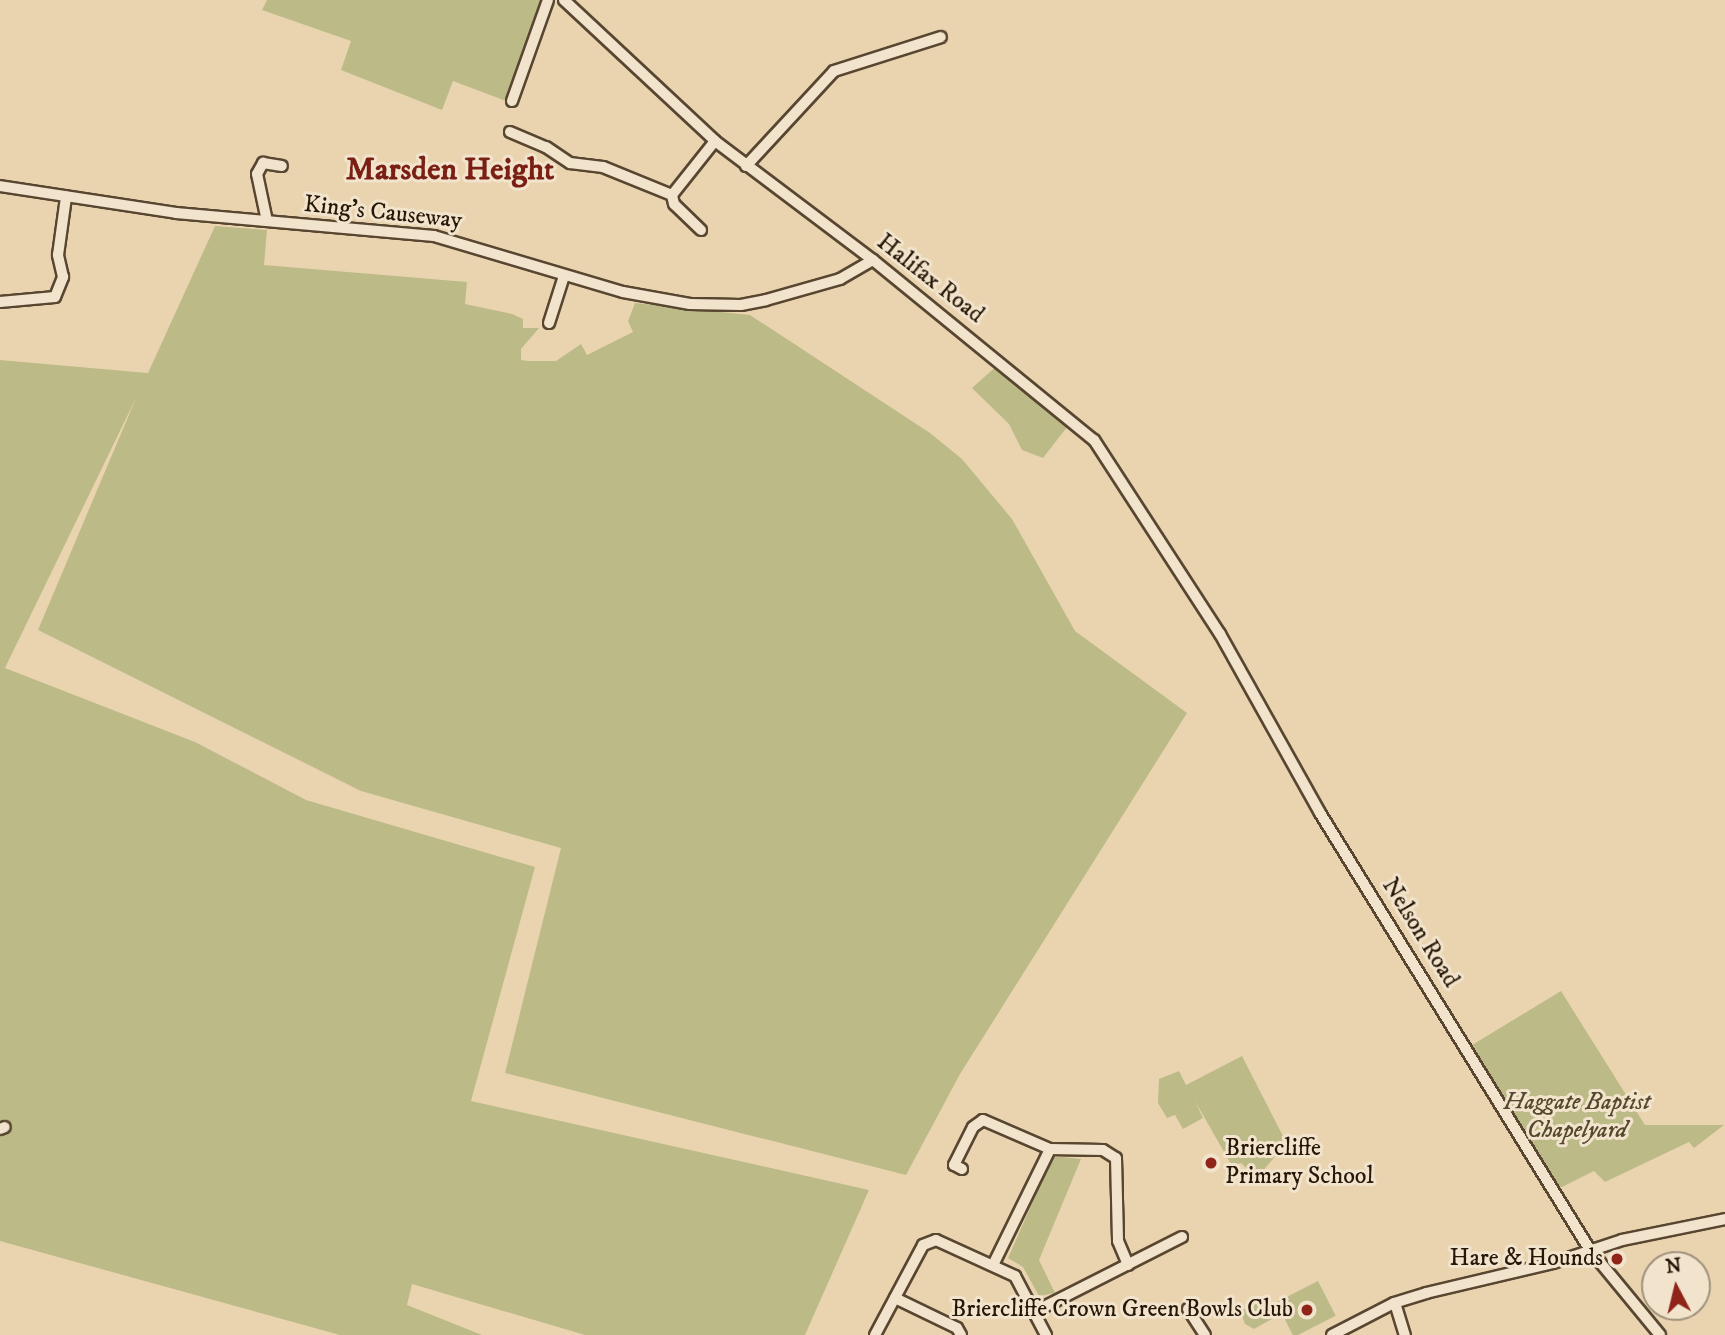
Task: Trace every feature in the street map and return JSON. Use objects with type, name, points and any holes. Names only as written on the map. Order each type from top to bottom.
[{"type":"street","points":[[512,101],[548,0]]},
{"type":"street","name":"Halifax Road","points":[[564,0],[715,141],[873,260],[1094,440],[1220,634]]},
{"type":"street","points":[[747,166],[834,71],[941,37]]},
{"type":"street","points":[[510,131],[570,163],[603,167],[671,195],[701,230]]},
{"type":"street","points":[[671,195],[715,141]]},
{"type":"street","points":[[267,221],[257,174],[263,163],[282,166]]},
{"type":"street","name":"King's Causeway","points":[[0,186],[66,197],[267,221],[435,236],[504,253],[564,276],[652,299],[741,305],[840,279],[873,260]]},
{"type":"street","points":[[0,302],[55,297],[63,277],[58,254],[66,197]]},
{"type":"street","points":[[549,323],[564,276]]},
{"type":"street","name":"Nelson Road","points":[[1220,634],[1320,813],[1590,1251],[1660,1335]]},
{"type":"street","points":[[955,1165],[973,1127],[983,1120],[1050,1149],[1103,1150],[1116,1158],[1118,1241],[1128,1265]]},
{"type":"street","points":[[993,1265],[1050,1149]]},
{"type":"street","points":[[1332,1335],[1395,1303],[1590,1251],[1725,1219]]},
{"type":"street","points":[[1034,1312],[1182,1237]]},
{"type":"street","points":[[875,1335],[927,1242],[936,1240],[1015,1276],[1046,1335]]},
{"type":"street","points":[[895,1298],[957,1328],[961,1335]]},
{"type":"street","points":[[1395,1303],[1405,1335]]},
{"type":"street","points":[[1188,1309],[1205,1335]]},
{"type":"green space","points":[[267,0],[542,0],[506,101],[453,81],[442,110],[341,70],[351,41],[262,10]]},
{"type":"green space","points":[[215,226],[267,230],[264,265],[467,282],[465,304],[512,314],[523,319],[523,328],[539,328],[521,349],[521,360],[556,361],[581,344],[587,355],[633,332],[628,321],[635,303],[750,315],[930,433],[962,459],[1012,519],[1075,631],[1187,713],[960,1074],[906,1175],[505,1073],[561,848],[361,791],[38,630],[136,398],[5,668],[195,742],[306,800],[535,867],[471,1101],[869,1190],[805,1335],[585,1335],[412,1284],[407,1305],[482,1335],[340,1335],[0,1241],[0,360],[148,373]]},
{"type":"green space","points":[[1000,363],[1071,422],[1043,458],[1022,450],[1009,424],[972,388]]},
{"type":"green space","name":"Haggate Baptist Chapelyard","points":[[1561,991],[1645,1125],[1724,1125],[1694,1148],[1689,1142],[1605,1182],[1594,1171],[1558,1189],[1472,1045]]},
{"type":"green space","points":[[1242,1056],[1283,1136],[1282,1148],[1257,1178],[1241,1163],[1232,1166],[1195,1101],[1203,1118],[1183,1129],[1175,1115],[1167,1118],[1158,1103],[1159,1079],[1179,1071],[1186,1085]]},
{"type":"green space","points":[[1053,1156],[1081,1159],[1039,1260],[1055,1293],[1039,1296],[1023,1267],[1008,1258]]},
{"type":"green space","name":"Briercliffe Crown Green Bowls Club","points":[[1318,1281],[1336,1316],[1298,1335],[1293,1335],[1276,1302]]},
{"type":"green space","points":[[1264,1303],[1272,1319],[1254,1329],[1245,1324],[1240,1311]]},
{"type":"place","name":"Briercliffe Primary School","points":[[1211,1163]]},
{"type":"place","name":"Hare & Hounds","points":[[1617,1259]]},
{"type":"place","name":"Briercliffe Crown Green Bowls Club","points":[[1307,1310]]},
{"type":"district","name":"Marsden Height","points":[[450,170]]}]
